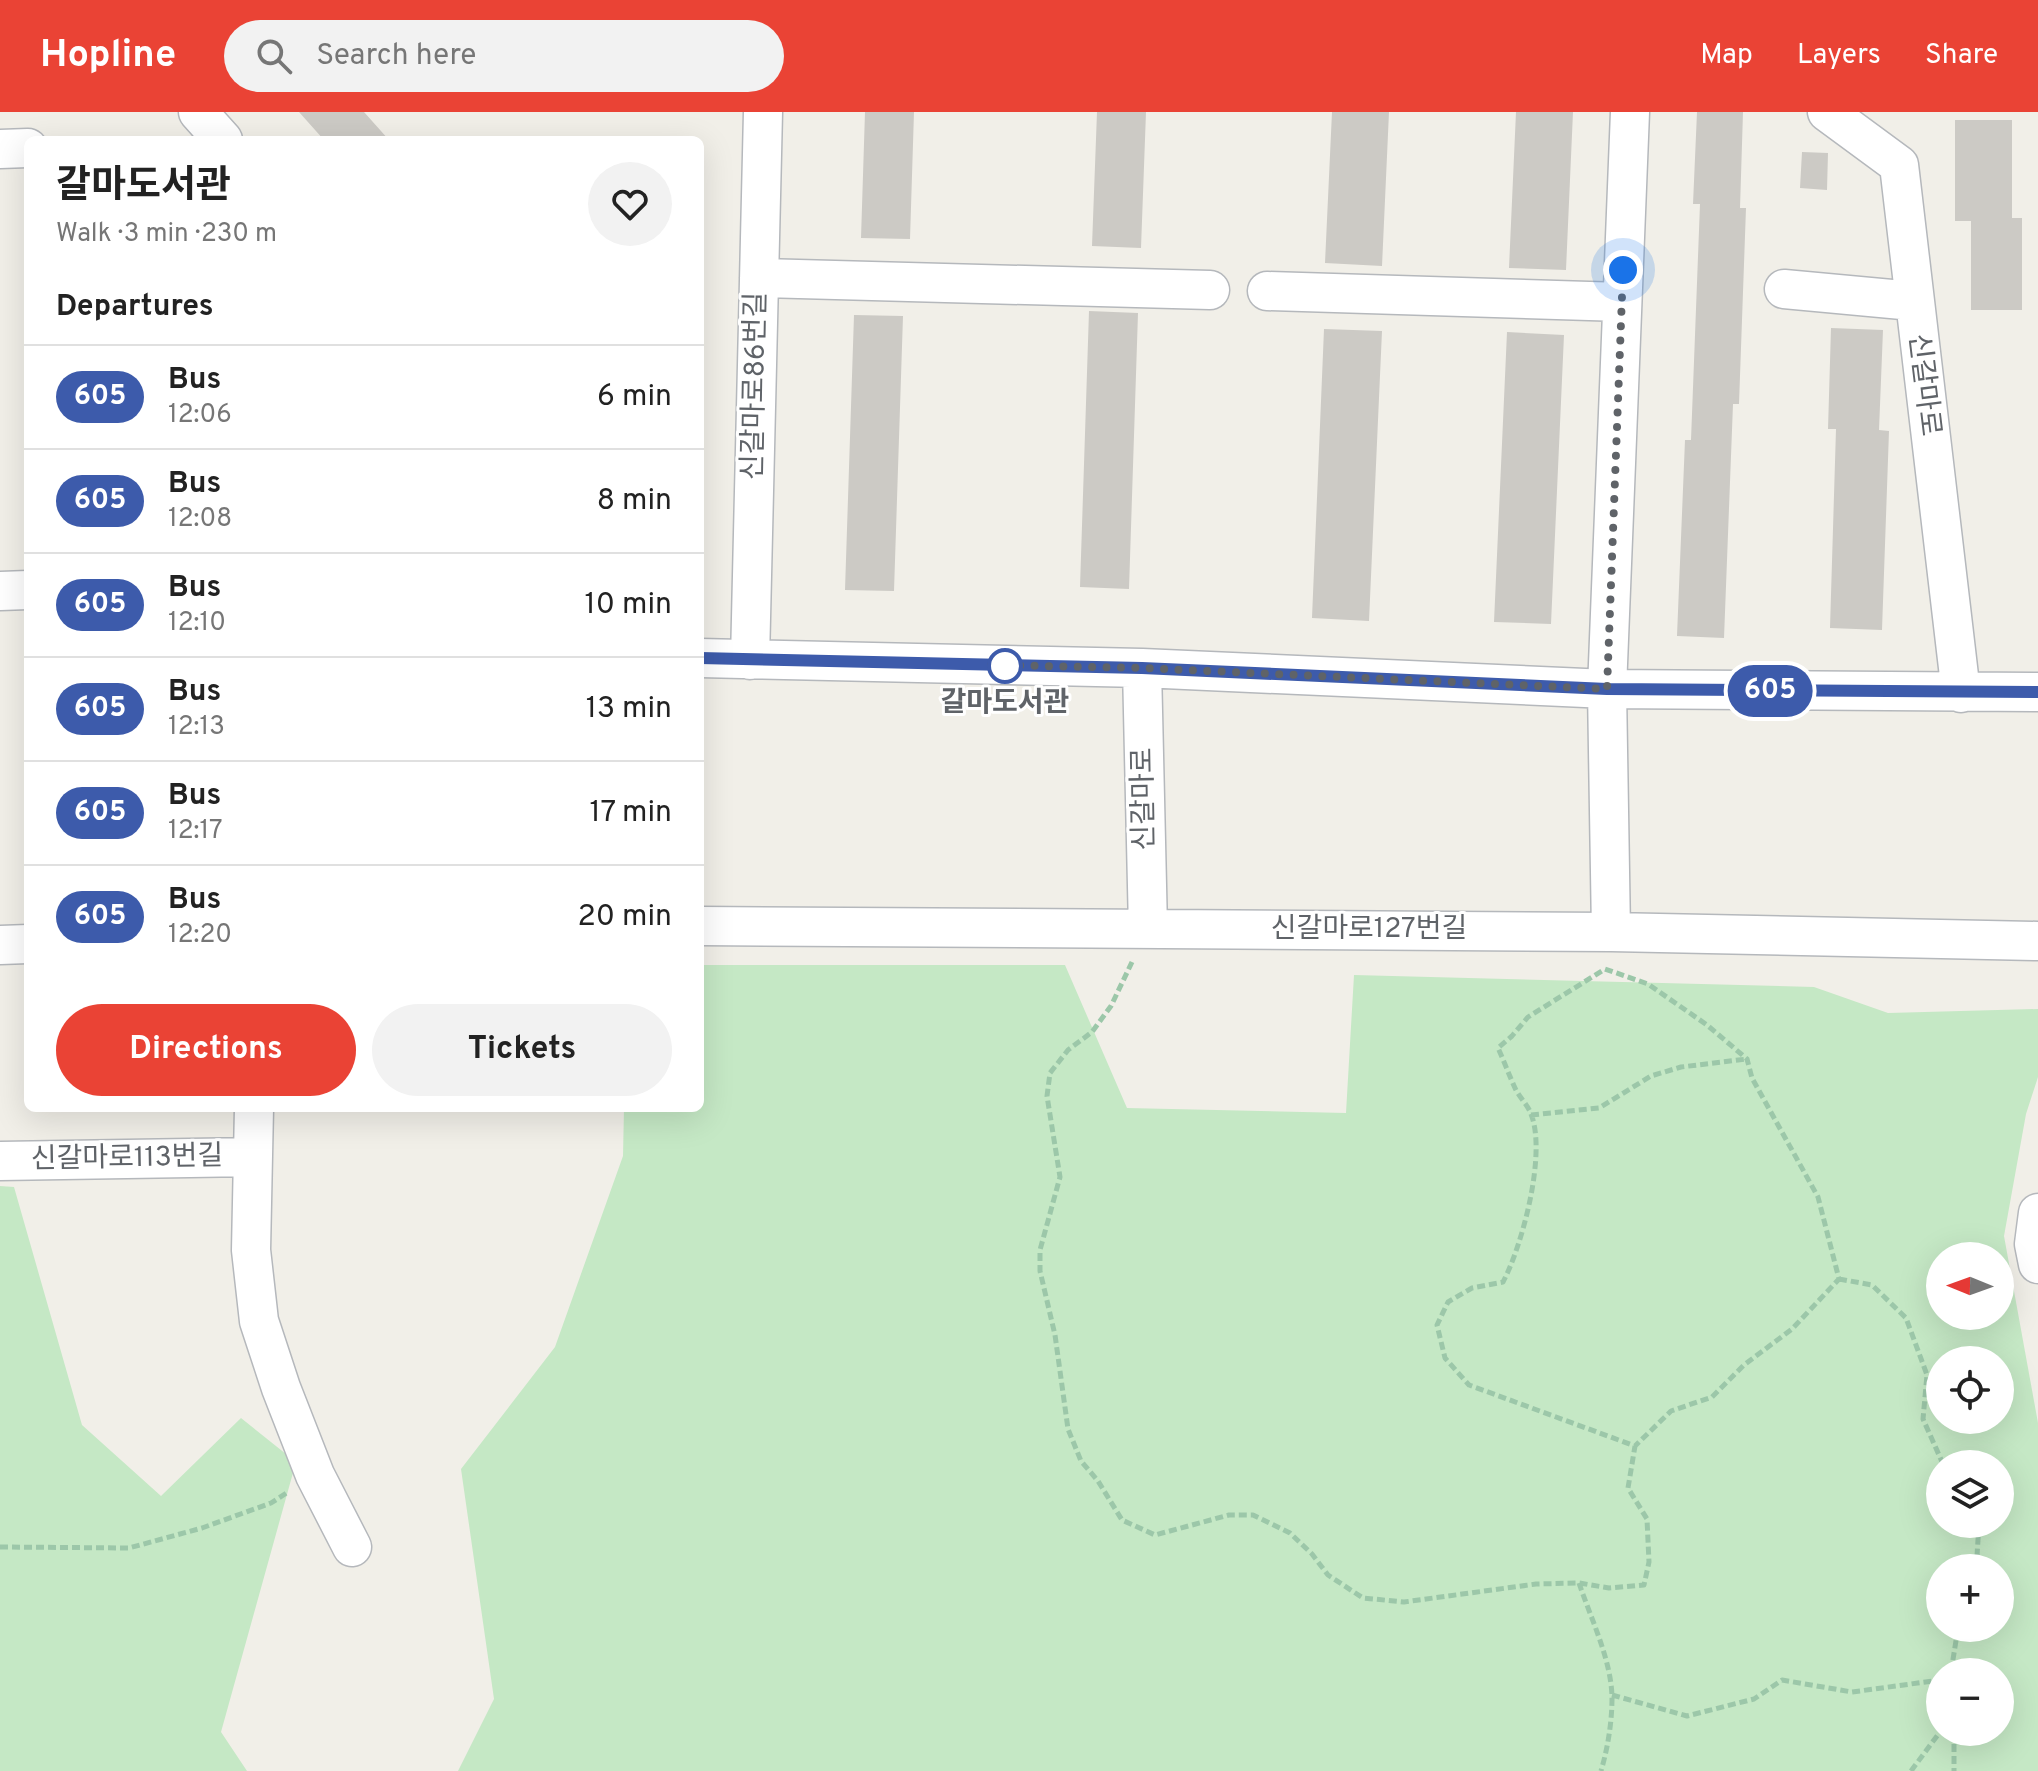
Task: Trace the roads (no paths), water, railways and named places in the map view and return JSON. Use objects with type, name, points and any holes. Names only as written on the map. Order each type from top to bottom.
[{"type":"street","name":"신갈마로86번길","points":[[750,660],[763,112]]},
{"type":"street","points":[[1611,932],[1607,689],[1630,112]]},
{"type":"street","name":"신갈마로","points":[[1827,112],[1899,165],[1961,693]]},
{"type":"street","points":[[0,149],[24,148]]},
{"type":"street","points":[[759,278],[1210,290]]},
{"type":"street","points":[[1784,289],[1913,301]]},
{"type":"street","points":[[1267,291],[1622,302]]},
{"type":"street","points":[[0,591],[24,590]]},
{"type":"street","points":[[704,658],[1142,668],[1607,689],[2038,692]]},
{"type":"street","name":"신갈마로","points":[[1142,668],[1148,929]]},
{"type":"street","name":"신갈마로127번길","points":[[704,926],[1611,932],[2038,941]]},
{"type":"street","points":[[0,945],[24,944]]},
{"type":"street","name":"신갈마로113번길","points":[[0,1161],[253,1157],[254,1112]]},
{"type":"street","points":[[253,1157],[251,1250],[259,1321],[315,1475],[352,1547]]},
{"type":"street","points":[[2038,1213],[2034,1244],[2038,1264]]},
{"type":"place","name":"갈마도서관","points":[[1005,666]]}]
